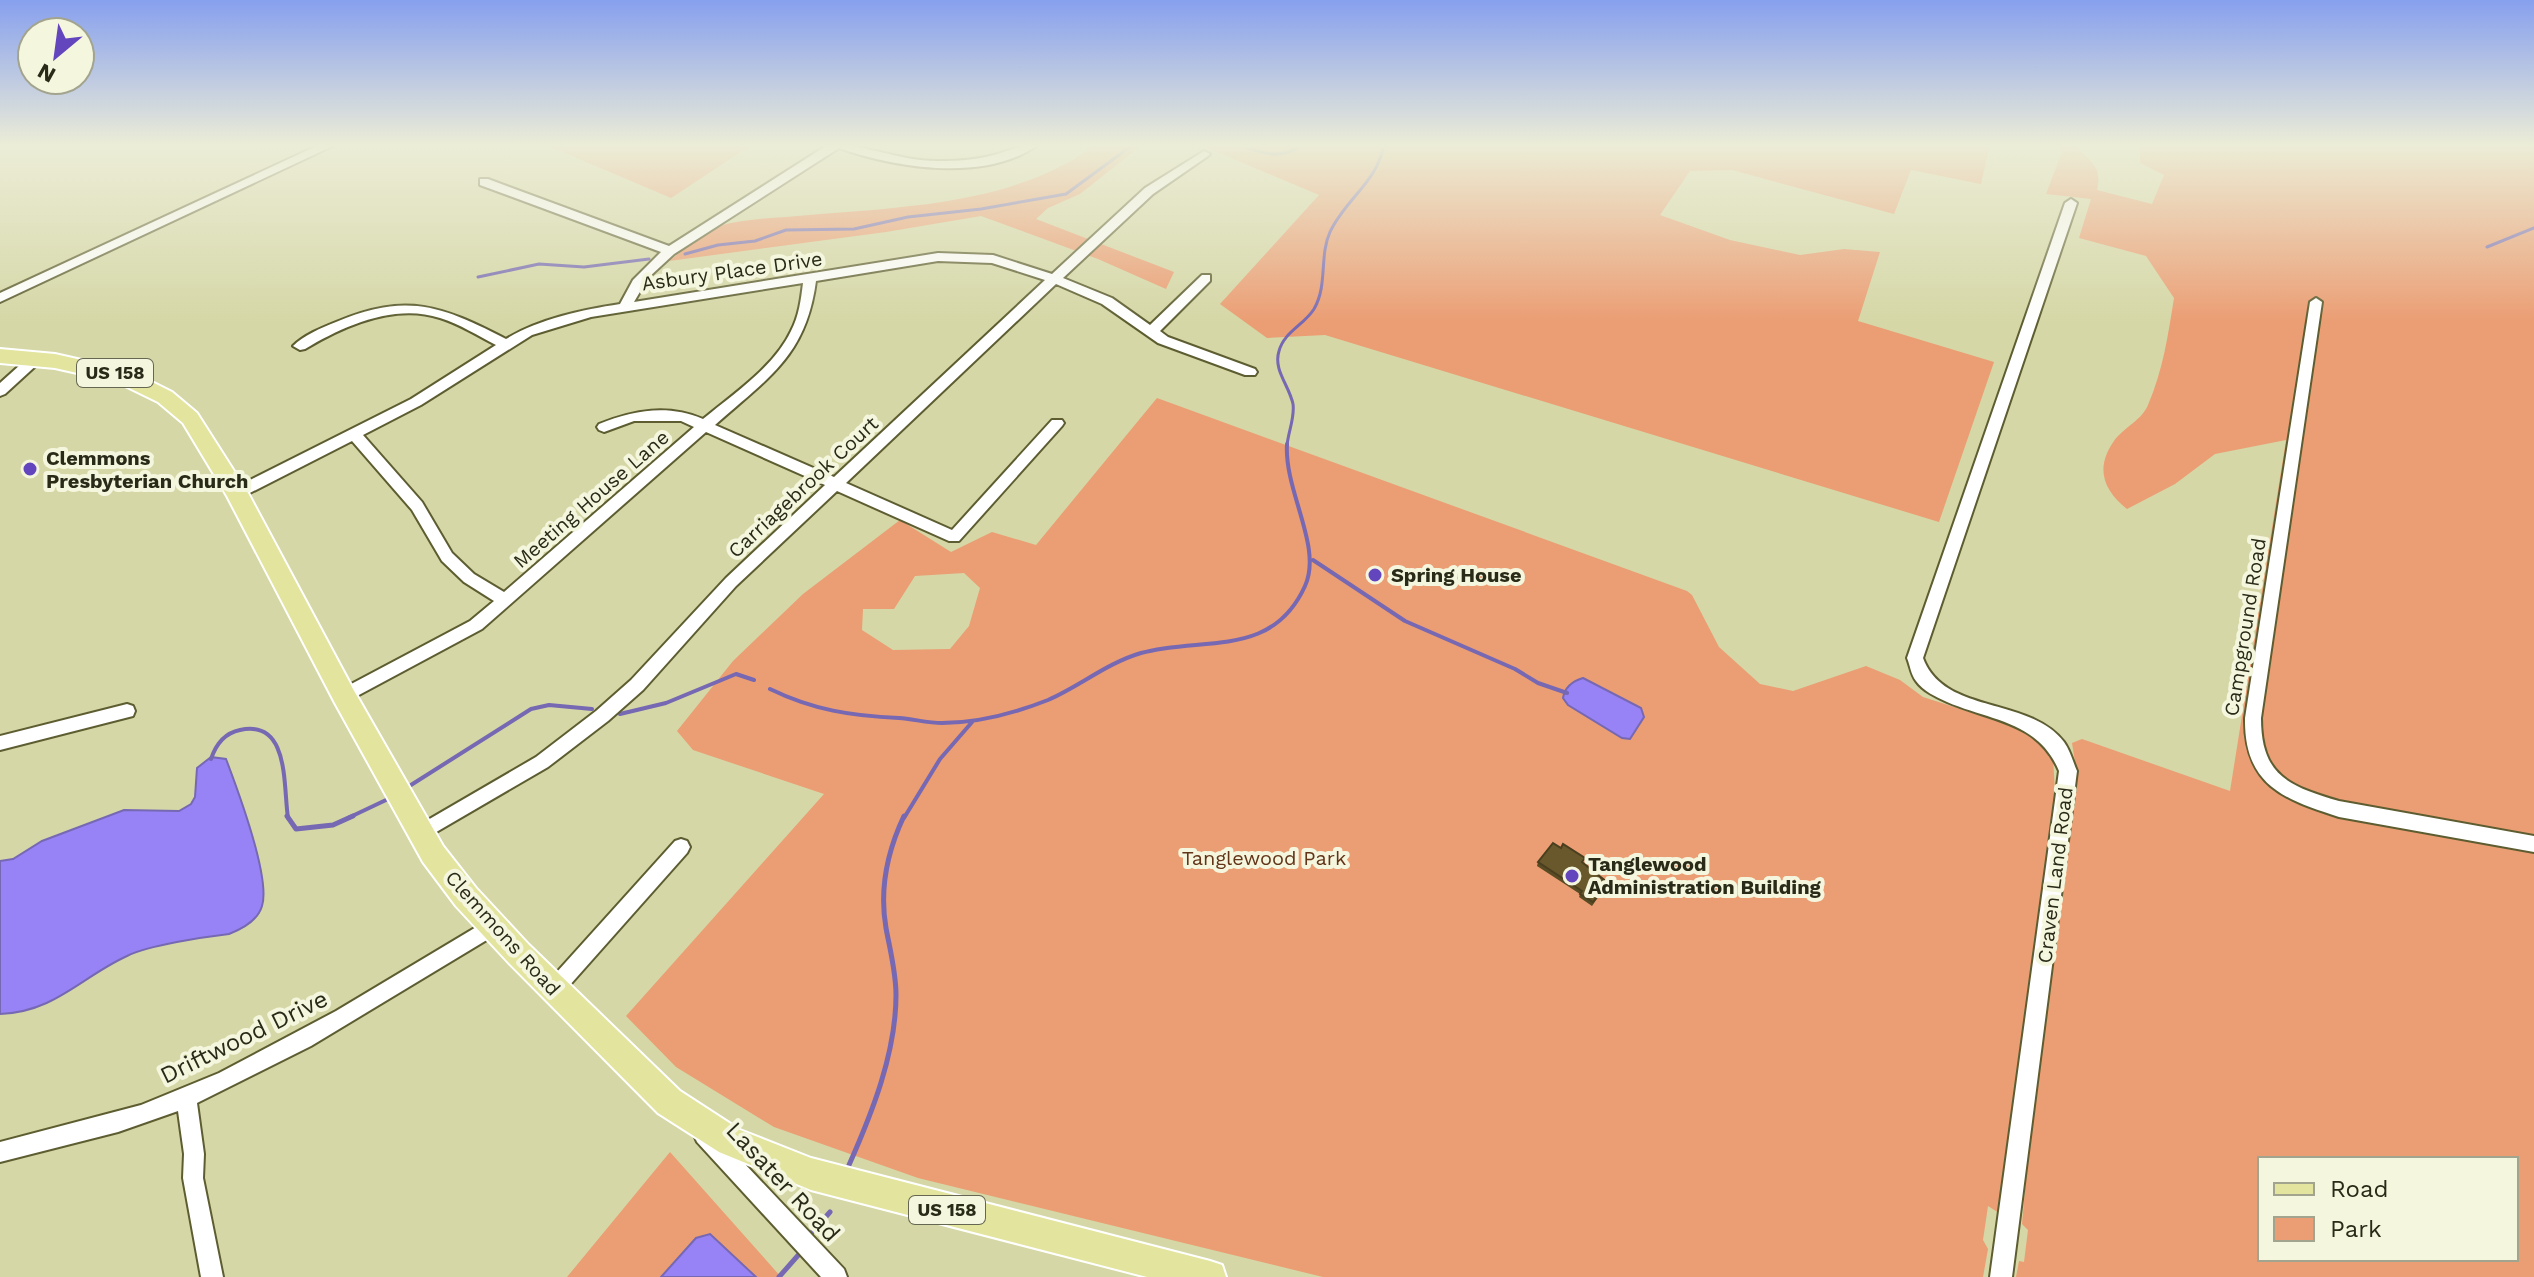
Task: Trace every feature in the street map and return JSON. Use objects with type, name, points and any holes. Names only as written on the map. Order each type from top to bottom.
[{"type":"main road","name":"Clemmons Road","points":[[0,356],[108,371],[146,385],[165,397],[198,427],[237,493],[420,833],[449,874],[493,926],[649,1085],[693,1120],[762,1156],[811,1174],[1210,1277]]},
{"type":"street","points":[[0,298],[203,204]]},
{"type":"street","points":[[542,204],[670,251]]},
{"type":"street","points":[[625,307],[631,291],[650,267],[744,204]]},
{"type":"street","name":"Carriagebrook Court","points":[[420,833],[542,762],[602,716],[637,685],[731,582],[1135,204]]},
{"type":"street","name":"Craven Land Road","points":[[2001,1277],[2068,771],[2061,750],[2048,736],[2031,725],[1934,689],[1918,672],[1915,658],[2071,204]]},
{"type":"street","name":"Asbury Place Drive","points":[[237,493],[416,402],[527,332],[590,313],[938,257],[993,259],[1054,279],[1107,301],[1150,333],[1250,372]]},
{"type":"street","points":[[1150,333],[1206,278]]},
{"type":"street","name":"Meeting House Lane","points":[[344,696],[452,640],[505,600],[706,425],[785,352],[805,321],[810,280]]},
{"type":"street","name":"Campground Road","points":[[2316,302],[2253,717],[2252,746],[2257,760],[2278,784],[2326,805],[2534,844]]},
{"type":"street","points":[[300,346],[328,328],[362,317],[411,312],[435,312],[504,344]]},
{"type":"street","points":[[0,391],[35,359]]},
{"type":"street","points":[[604,427],[620,419],[650,414],[683,416],[954,537],[1057,423]]},
{"type":"street","points":[[355,435],[417,506],[447,557],[469,578],[505,600]]},
{"type":"street","points":[[0,743],[127,711]]},
{"type":"street","points":[[554,989],[681,847]]},
{"type":"street","name":"Driftwood Drive","points":[[0,1152],[65,1136],[186,1098],[290,1047],[493,926]]},
{"type":"street","points":[[186,1098],[194,1154],[193,1178],[212,1277]]},
{"type":"street","name":"Lasater Road","points":[[693,1120],[718,1153],[836,1277]]},
{"type":"green space","points":[[1058,204],[1036,219],[1174,272],[1166,289],[1098,259],[981,216],[669,261],[699,237],[730,223],[920,205]]},
{"type":"green space","points":[[1311,204],[1668,204],[1660,215],[1730,240],[1800,255],[1844,249],[1880,252],[1858,321],[1994,362],[1939,522],[1325,335],[1267,338],[1220,304]]},
{"type":"green space","points":[[1856,204],[1898,204],[1894,214]]},
{"type":"green space","points":[[2090,204],[2534,204],[2534,1277],[2016,1277],[2019,1261],[2024,1262],[2028,1230],[2022,1224],[2032,1110],[2075,762],[2072,743],[2082,739],[2230,791],[2286,440],[2215,454],[2175,484],[2127,509],[2119,502],[2104,478],[2105,460],[2114,441],[2148,405],[2161,366],[2174,298],[2146,256],[2079,238]]},
{"type":"green space","name":"Tanglewood Park","points":[[1157,398],[1687,591],[1719,647],[1760,684],[1793,691],[1866,666],[1900,680],[1923,697],[2032,732],[2053,757],[2055,792],[2021,1076],[1999,1213],[1988,1206],[1983,1240],[1988,1249],[1983,1277],[1323,1277],[918,1178],[774,1127],[676,1067],[626,1016],[824,794],[693,750],[677,731],[733,661],[803,594],[900,520],[951,552],[992,532],[1036,545]],"holes":[[[964,573],[980,588],[969,626],[950,649],[893,650],[862,630],[863,609],[894,609],[915,576]]]},
{"type":"green space","points":[[670,1152],[781,1277],[567,1277]]},
{"type":"shaded area","points":[[1583,678],[1641,708],[1644,717],[1630,739],[1622,738],[1568,705],[1563,698],[1566,690],[1573,682]]},
{"type":"shaded area","points":[[211,757],[226,759],[252,833],[262,875],[262,906],[257,916],[229,934],[137,952],[37,1007],[0,1014],[0,861],[13,859],[42,841],[124,810],[179,811],[191,804],[195,797],[197,768]]},
{"type":"shaded area","points":[[710,1234],[756,1277],[661,1277],[696,1238]]},
{"type":"building","name":"Tanglewood Administration Building","points":[[1553,843],[1561,848],[1563,844],[1585,858],[1582,862],[1608,883],[1593,902],[1580,894],[1582,891],[1538,862]]},
{"type":"waterway","points":[[685,254],[718,245],[755,241],[786,230],[854,229],[908,217],[1012,204]]},
{"type":"waterway","points":[[1287,446],[1293,404],[1278,365],[1279,351],[1285,339],[1314,309],[1321,290],[1327,241],[1336,220],[1349,204]]},
{"type":"waterway","points":[[2487,247],[2534,228]]},
{"type":"waterway","points":[[478,277],[539,264],[584,267],[649,259]]},
{"type":"waterway","points":[[770,689],[817,707],[865,716],[955,723],[1009,713],[1048,700],[1141,653],[1255,635],[1274,625],[1291,609],[1305,586],[1309,571],[1306,536],[1291,481],[1287,446]]},
{"type":"waterway","points":[[1313,560],[1405,621],[1515,669],[1538,683],[1567,693]]},
{"type":"waterway","points":[[620,714],[666,703],[736,674],[754,680]]},
{"type":"waterway","points":[[411,785],[531,709],[549,705],[592,709]]},
{"type":"waterway","points":[[904,818],[940,759],[973,721]]},
{"type":"waterway","points":[[211,759],[222,740],[235,731],[256,729],[268,735],[281,758],[288,817]]},
{"type":"waterway","points":[[348,818],[386,800]]},
{"type":"waterway","points":[[288,817],[296,829],[333,825],[353,816]]},
{"type":"waterway","points":[[849,1165],[874,1104],[892,1039],[896,986],[883,899],[889,857],[904,816]]},
{"type":"waterway","points":[[808,1237],[830,1212]]},
{"type":"waterway","points":[[779,1277],[801,1252]]},
{"type":"place","name":"Clemmons Presbyterian Church","points":[[30,469]]},
{"type":"place","name":"Spring House","points":[[1375,575]]},
{"type":"place","name":"Tanglewood Administration Building","points":[[1572,876]]}]
